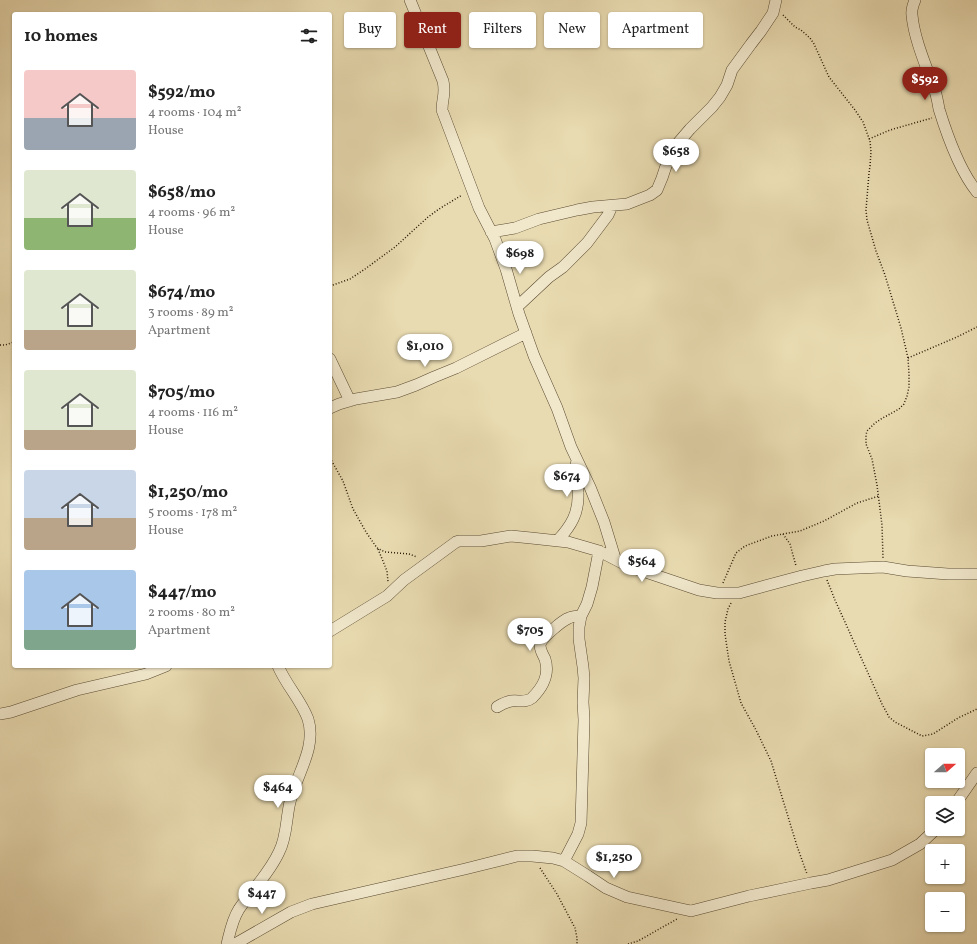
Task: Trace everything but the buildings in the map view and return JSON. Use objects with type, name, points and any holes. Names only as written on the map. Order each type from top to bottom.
[{"type":"street","points":[[410,0],[443,81],[445,90],[442,110],[479,208],[495,239],[534,356],[557,408],[571,447],[590,487],[604,522],[615,558]]},
{"type":"street","points":[[915,0],[912,8],[912,14],[916,32],[942,116],[960,164],[977,192]]},
{"type":"street","points":[[492,232],[515,228],[539,219],[577,210],[627,204],[650,195],[657,190],[668,162],[678,143],[712,107],[720,96],[727,85],[732,70],[773,13],[775,3]]},
{"type":"street","points":[[517,307],[563,266],[586,243],[608,215],[612,206]]},
{"type":"street","points":[[332,407],[350,401],[397,392],[416,385],[456,368],[526,333]]},
{"type":"street","points":[[332,363],[350,401]]},
{"type":"street","points":[[558,540],[573,522],[578,503],[576,458]]},
{"type":"street","points":[[332,631],[387,596],[404,580],[456,542],[481,541],[511,536],[558,540],[599,550],[628,566],[699,590],[717,593],[739,592],[824,571],[883,568],[948,574],[977,574]]},
{"type":"street","points":[[564,861],[578,834],[581,823],[584,678],[579,627],[581,616],[587,604],[592,587],[599,550]]},
{"type":"street","points":[[497,707],[506,702],[524,701],[533,697],[543,685],[547,674],[540,644],[542,640],[565,620],[581,616]]},
{"type":"street","points":[[0,714],[11,712],[70,692],[146,674],[161,668]]},
{"type":"street","points":[[227,944],[238,910],[267,873],[283,843],[293,792],[302,769],[310,740],[308,720],[279,668]]},
{"type":"street","points":[[961,796],[977,773]]},
{"type":"street","points":[[235,944],[291,912],[312,904],[517,856],[553,858],[564,861],[606,888],[627,897],[691,911],[750,896],[828,880],[892,860],[920,844],[929,836]]},
{"type":"path","points":[[775,3],[795,27],[810,38],[829,78],[851,104],[862,122],[869,139],[871,152],[866,210],[867,220],[901,328],[908,358],[909,387],[904,404],[899,409],[876,423],[867,431],[866,435],[879,496],[884,552],[883,568]]},
{"type":"path","points":[[869,139],[900,127],[942,116]]},
{"type":"path","points":[[332,285],[350,279],[366,269],[395,247],[433,213],[472,187]]},
{"type":"path","points":[[908,358],[977,327]]},
{"type":"path","points":[[0,344],[5,345],[12,343]]},
{"type":"path","points":[[332,461],[343,481],[353,509],[373,544],[378,549],[384,552],[433,559]]},
{"type":"path","points":[[717,593],[726,578],[730,564],[736,553],[745,546],[772,536],[800,531],[824,521],[857,504],[879,496]]},
{"type":"path","points":[[783,534],[790,544],[797,567]]},
{"type":"path","points":[[378,549],[387,571],[387,596]]},
{"type":"path","points":[[824,571],[835,600],[889,717],[895,722],[922,736],[927,736],[977,709]]},
{"type":"path","points":[[739,592],[728,609],[725,622],[725,634],[729,661],[741,703],[771,761],[797,846],[811,883]]},
{"type":"path","points":[[532,856],[548,878],[575,928],[577,944]]},
{"type":"path","points":[[628,944],[638,941],[691,911]]}]
